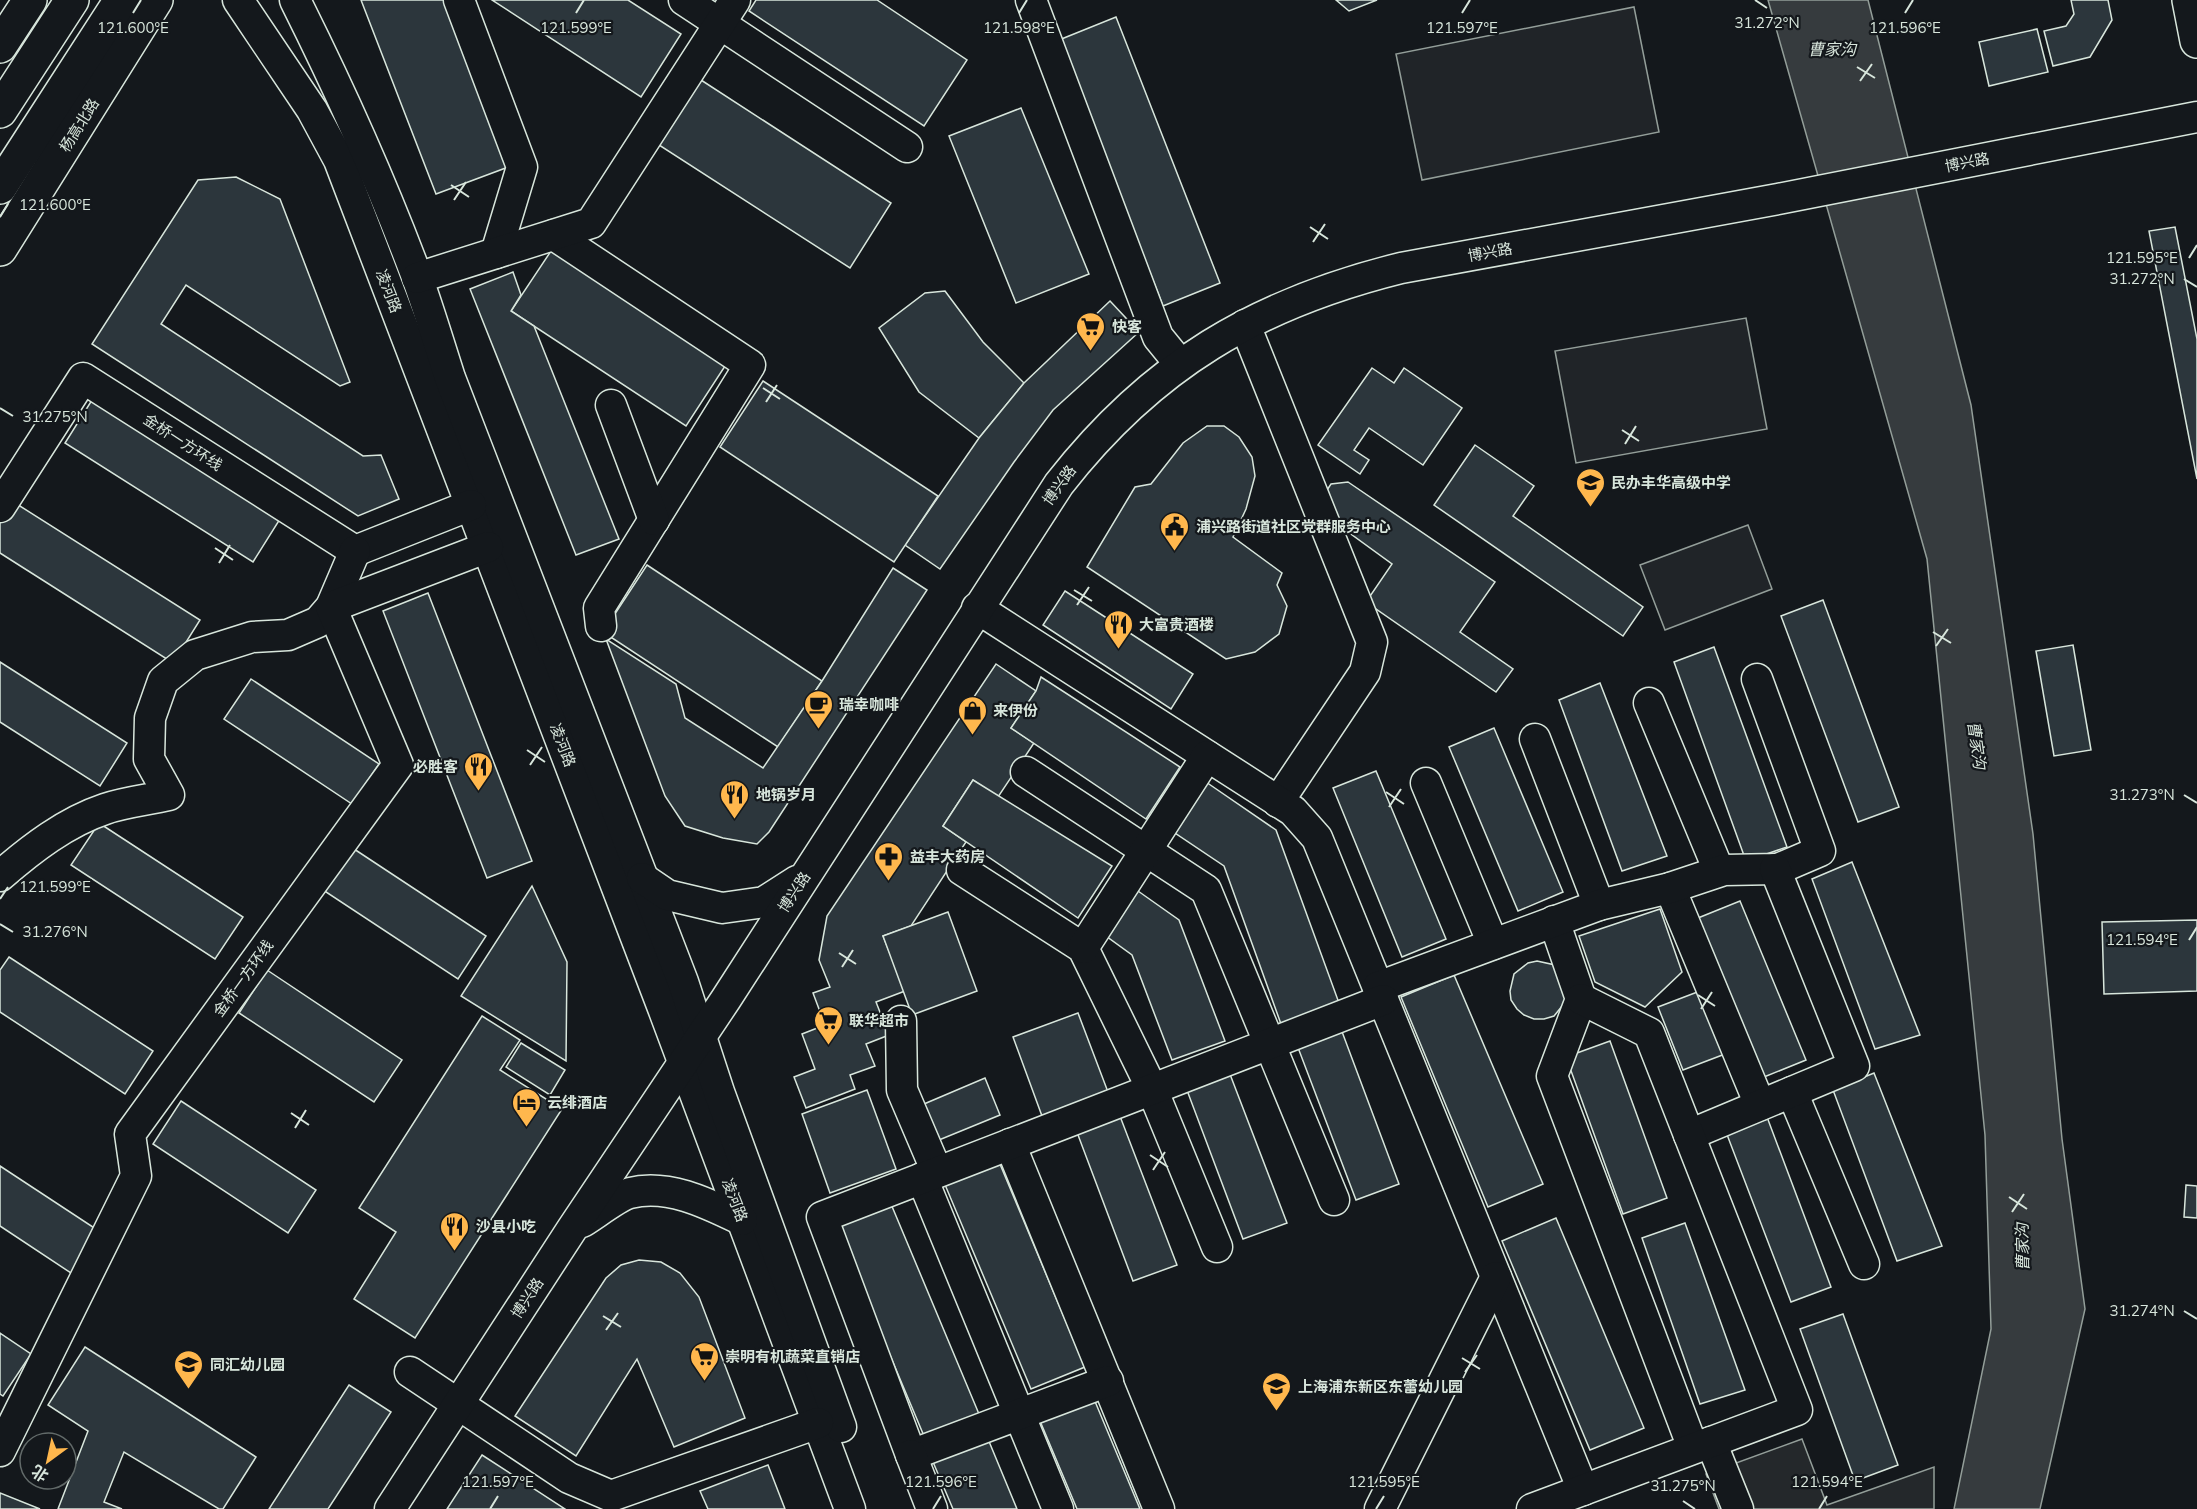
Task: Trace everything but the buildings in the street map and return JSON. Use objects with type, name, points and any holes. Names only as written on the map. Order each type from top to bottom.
[{"type":"main road","points":[[0,46],[30,0]]},
{"type":"main road","points":[[0,111],[72,0]]},
{"type":"main road","points":[[0,187],[121,0]]},
{"type":"main road","name":"杨高北路","points":[[0,249],[156,0]]},
{"type":"main road","points":[[2189,0],[2197,41]]},
{"type":"street","name":"凌河路","points":[[238,0],[312,110],[339,160],[684,1063],[850,1509]]},
{"type":"street","name":"凌河路","points":[[295,0],[364,147],[417,278],[450,378],[683,982],[719,1092],[871,1509]]},
{"type":"street","points":[[459,0],[522,167],[496,253]]},
{"type":"street","points":[[684,0],[728,12],[907,147]]},
{"type":"street","points":[[1031,0],[1158,337],[1180,364]]},
{"type":"street","points":[[417,278],[591,223],[728,12]]},
{"type":"street","name":"博兴路","points":[[390,1509],[572,1229],[701,1037],[1043,507],[1077,461],[1122,412],[1180,364],[1245,325],[1302,299],[1401,268],[1779,199],[2197,117]]},
{"type":"street","points":[[554,235],[750,365],[599,608],[601,626]]},
{"type":"street","points":[[1245,325],[1371,642],[1365,672],[1278,802]]},
{"type":"street","name":"金桥一方环线","points":[[0,507],[84,378],[355,551]]},
{"type":"street","points":[[611,405],[654,520]]},
{"type":"street","points":[[0,876],[32,848],[81,819],[106,808],[169,795],[149,759],[150,718],[163,681],[195,655],[252,637],[288,635],[318,622],[331,607],[355,551],[471,505]]},
{"type":"street","points":[[331,607],[488,547]]},
{"type":"street","name":"金桥一方环线","points":[[0,1451],[136,1176],[130,1134],[398,765],[331,607]]},
{"type":"street","points":[[977,608],[1293,811],[1317,838],[1497,1277],[1571,1499]]},
{"type":"street","points":[[932,1509],[822,1217],[1269,1044],[1493,944],[1554,921],[1599,905],[1670,888],[1719,871],[1775,869],[1820,850],[1756,679]]},
{"type":"street","points":[[1648,703],[1719,871]]},
{"type":"street","points":[[1535,739],[1599,905]]},
{"type":"street","points":[[1083,948],[1207,756]]},
{"type":"street","points":[[1026,772],[1206,890],[1334,1200]]},
{"type":"street","points":[[1426,783],[1493,944]]},
{"type":"street","points":[[1689,1135],[1854,1066],[1775,869]]},
{"type":"street","points":[[962,870],[1083,948],[1152,1089],[1217,1247]]},
{"type":"street","points":[[642,878],[668,895],[722,908],[764,902],[805,876]]},
{"type":"street","points":[[1670,888],[1760,1105]]},
{"type":"street","points":[[1554,921],[1581,999],[1552,1076],[1702,1445],[1738,1509]]},
{"type":"street","points":[[1532,1509],[1571,1499],[1702,1445],[1797,1410],[1649,1034],[1581,999]]},
{"type":"street","points":[[901,1021],[902,1090],[929,1175],[1019,1414],[1058,1509]]},
{"type":"street","points":[[1792,1092],[1864,1264]]},
{"type":"street","points":[[1010,1144],[1159,1509]]},
{"type":"street","points":[[572,1229],[629,1193],[659,1190],[706,1202],[742,1220]]},
{"type":"street","points":[[1380,1509],[1497,1277]]},
{"type":"street","points":[[410,1372],[569,1478],[611,1496],[818,1423]]},
{"type":"street","points":[[911,1455],[1108,1381]]},
{"type":"shaded area","points":[[1634,7],[1659,132],[1422,180],[1396,54]]},
{"type":"shaded area","points":[[1746,318],[1767,429],[1576,463],[1555,351]]},
{"type":"shaded area","points":[[1748,525],[1772,589],[1665,630],[1640,565]]},
{"type":"shaded area","points":[[1802,1439],[1827,1505],[1934,1467],[1934,1509],[1719,1509],[1706,1474]]},
{"type":"water","name":"曹家沟","points":[[1768,0],[1868,0],[1971,405],[2033,834],[2062,1139],[2085,1309],[2040,1509],[1954,1509],[1991,1329],[1985,1135],[1927,559]]},
{"type":"place","name":"快客","points":[[1091,352]]},
{"type":"place","name":"民办丰华高级中学","points":[[1590,508]]},
{"type":"place","name":"浦兴路街道社区党群服务中心","points":[[1175,552]]},
{"type":"place","name":"大富贵酒楼","points":[[1118,650]]},
{"type":"place","name":"瑞幸咖啡","points":[[818,730]]},
{"type":"place","name":"来伊份","points":[[972,736]]},
{"type":"place","name":"必胜客","points":[[479,792]]},
{"type":"place","name":"地锅岁月","points":[[735,820]]},
{"type":"place","name":"益丰大药房","points":[[889,882]]},
{"type":"place","name":"联华超市","points":[[828,1046]]},
{"type":"place","name":"云绯酒店","points":[[526,1128]]},
{"type":"place","name":"沙县小吃","points":[[455,1252]]},
{"type":"place","name":"崇明有机蔬菜直销店","points":[[704,1382]]},
{"type":"place","name":"同汇幼儿园","points":[[189,1390]]},
{"type":"place","name":"上海浦东新区东蕾幼儿园","points":[[1277,1412]]}]
